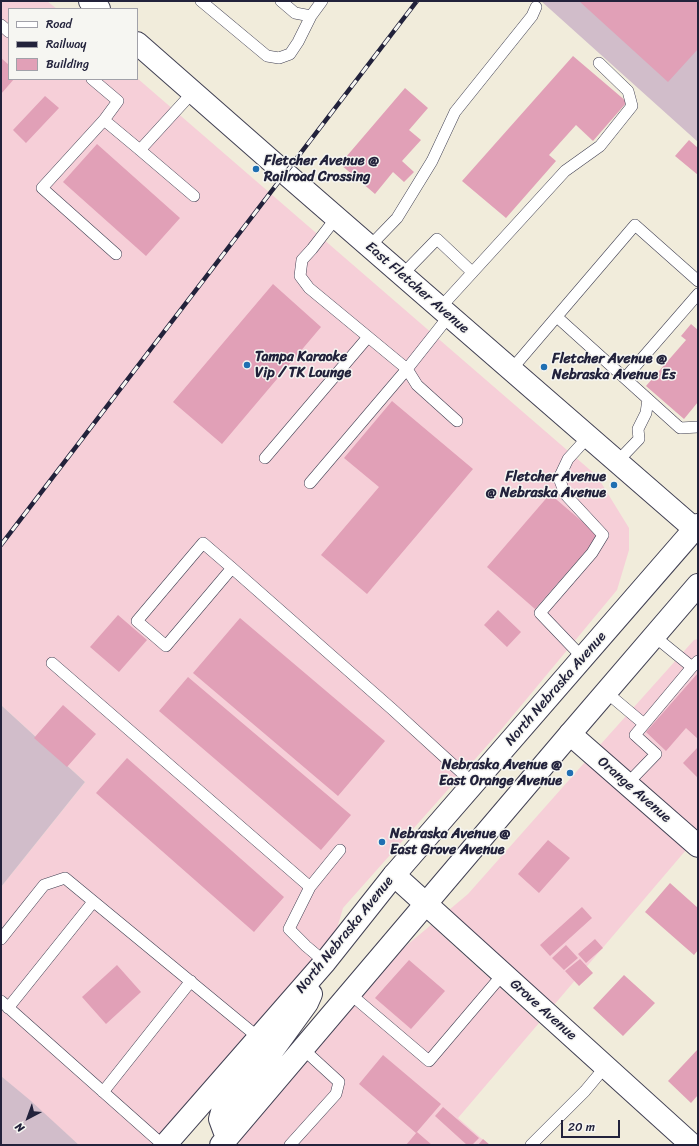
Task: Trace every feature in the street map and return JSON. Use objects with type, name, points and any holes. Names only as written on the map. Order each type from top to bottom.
[{"type":"main road","name":"East Fletcher Avenue","points":[[138,43],[369,247],[617,462],[697,529]]},
{"type":"main road","name":"North Nebraska Avenue","points":[[164,1145],[325,962],[394,875],[473,783],[697,529]]},
{"type":"main road","points":[[224,1142],[698,585]]},
{"type":"main road","name":"Orange Avenue","points":[[570,734],[698,846]]},
{"type":"main road","name":"Grove Avenue","points":[[394,875],[692,1145]]},
{"type":"main road","points":[[224,1142],[220,1119],[222,1112],[270,1054],[307,1003],[325,962]]},
{"type":"lane","points":[[201,1],[267,56],[279,58],[290,54],[311,16],[322,1]]},
{"type":"lane","points":[[281,1],[295,13],[311,16]]},
{"type":"lane","points":[[369,247],[397,218],[432,161],[455,112],[532,16],[536,8]]},
{"type":"lane","points":[[310,483],[407,369],[472,272],[565,171],[600,146],[632,106],[628,91],[599,62]]},
{"type":"lane","points":[[93,80],[118,102],[104,120],[42,188],[116,254]]},
{"type":"lane","points":[[140,150],[193,92]]},
{"type":"lane","points":[[104,120],[194,196]]},
{"type":"lane","points":[[336,218],[302,260],[300,276],[308,288],[407,369],[417,384],[457,421]]},
{"type":"lane","points":[[511,370],[635,225],[698,281]]},
{"type":"lane","points":[[402,275],[437,239],[472,272]]},
{"type":"lane","points":[[625,378],[698,294]]},
{"type":"lane","points":[[557,317],[680,428],[698,426]]},
{"type":"lane","points":[[264,458],[368,337]]},
{"type":"lane","points":[[617,462],[639,439],[638,429],[646,413],[648,399]]},
{"type":"lane","points":[[583,658],[540,614],[592,553],[603,535],[565,494],[559,478],[568,458],[588,437]]},
{"type":"lane","points":[[232,568],[166,646],[136,621],[203,543],[232,568],[392,709],[473,783]]},
{"type":"lane","points":[[627,784],[656,754],[635,735],[695,664],[654,636]]},
{"type":"lane","points":[[52,663],[310,887]]},
{"type":"lane","points":[[606,692],[644,724]]},
{"type":"lane","points":[[325,962],[306,946],[290,929],[310,887],[340,850]]},
{"type":"lane","points":[[1,939],[44,885],[65,878],[259,1038]]},
{"type":"lane","points":[[93,902],[4,1004],[164,1145]]},
{"type":"lane","points":[[350,993],[429,1061],[503,974]]},
{"type":"lane","points":[[103,1092],[191,981]]},
{"type":"lane","points":[[290,1145],[336,1094],[339,1082],[303,1048]]},
{"type":"lane","points":[[531,1145],[585,1091],[605,1067]]},
{"type":"shaded area","points":[[1,1],[47,1],[56,8],[8,8],[8,80],[138,79],[597,476],[629,528],[629,550],[617,590],[500,731],[343,908],[336,932],[322,949],[320,948],[316,956],[152,1145],[79,1145],[1,1076],[1,887],[85,782],[1,705]]},
{"type":"shaded area","points":[[541,1],[698,1],[698,142]]},
{"type":"shaded area","points":[[698,639],[698,831],[600,745],[694,640]]},
{"type":"shaded area","points":[[1,705],[85,782],[1,887]]},
{"type":"shaded area","points":[[585,762],[686,850],[554,1005],[449,910],[468,894]]},
{"type":"shaded area","points":[[431,925],[539,1023],[458,1118],[489,1145],[236,1145],[240,1143],[239,1139],[395,955]]},
{"type":"shaded area","points":[[1,1076],[31,1101],[79,1145],[1,1145]]},
{"type":"building","points":[[579,1],[698,1],[698,49],[668,82]]},
{"type":"building","points":[[573,56],[627,102],[593,141],[576,125],[549,155],[556,161],[506,218],[462,181]]},
{"type":"building","points":[[1,58],[8,64],[8,80],[13,80],[1,94]]},
{"type":"building","points":[[405,88],[428,108],[409,130],[421,140],[402,161],[414,172],[404,182],[393,172],[375,194],[340,164]]},
{"type":"building","points":[[45,96],[59,108],[26,143],[13,130]]},
{"type":"building","points":[[689,140],[698,148],[698,175],[675,156]]},
{"type":"building","points":[[97,144],[180,218],[146,256],[63,182]]},
{"type":"building","name":"Tampa Karaoke Vip / TK Lounge","points":[[273,284],[321,327],[222,444],[173,402]]},
{"type":"building","points":[[691,324],[698,330],[698,402],[684,419],[646,386],[686,340],[681,336]]},
{"type":"building","points":[[392,401],[473,469],[367,594],[321,555],[379,487],[344,458]]},
{"type":"building","points":[[550,494],[599,536],[535,609],[487,567]]},
{"type":"building","points":[[498,610],[521,632],[507,647],[484,625]]},
{"type":"building","points":[[118,615],[147,640],[119,672],[90,647]]},
{"type":"building","points":[[240,618],[385,741],[338,796],[193,673]]},
{"type":"building","points":[[698,673],[698,739],[686,728],[666,751],[646,732]]},
{"type":"building","points":[[188,677],[351,815],[321,850],[159,711]]},
{"type":"building","points":[[63,705],[96,734],[67,767],[34,738]]},
{"type":"building","points":[[698,747],[698,778],[683,763]]},
{"type":"building","points":[[127,758],[284,897],[254,932],[96,793]]},
{"type":"building","points":[[548,840],[570,858],[539,893],[518,874]]},
{"type":"building","points":[[670,883],[698,908],[698,950],[694,955],[645,912]]},
{"type":"building","points":[[582,907],[592,918],[550,956],[540,945]]},
{"type":"building","points":[[595,939],[603,948],[586,963],[578,954]]},
{"type":"building","points":[[566,945],[578,958],[564,970],[552,958]]},
{"type":"building","points":[[580,959],[593,973],[579,986],[565,971]]},
{"type":"building","points":[[409,960],[445,991],[411,1029],[375,998]]},
{"type":"building","points":[[117,965],[141,992],[106,1024],[82,997]]},
{"type":"building","points":[[624,975],[655,1003],[623,1036],[593,1008]]},
{"type":"building","points":[[698,1049],[698,1095],[691,1103],[668,1081]]},
{"type":"building","points":[[383,1055],[441,1104],[416,1133],[359,1084]]},
{"type":"building","points":[[443,1107],[479,1138],[472,1145],[467,1145],[435,1116]]},
{"type":"building","points":[[417,1132],[432,1145],[406,1145]]},
{"type":"building","points":[[483,1139],[490,1145],[478,1145]]},
{"type":"railway","points":[[1,545],[417,1]]},
{"type":"place","name":"Fletcher Avenue @ Railroad Crossing","points":[[256,169]]},
{"type":"place","name":"Tampa Karaoke Vip / TK Lounge","points":[[247,365]]},
{"type":"place","name":"Fletcher Avenue @ Nebraska Avenue Es","points":[[544,367]]},
{"type":"place","name":"Fletcher Avenue @ Nebraska Avenue","points":[[614,485]]},
{"type":"place","name":"Nebraska Avenue @ East Orange Avenue","points":[[570,773]]},
{"type":"place","name":"Nebraska Avenue @ East Grove Avenue","points":[[382,842]]}]
